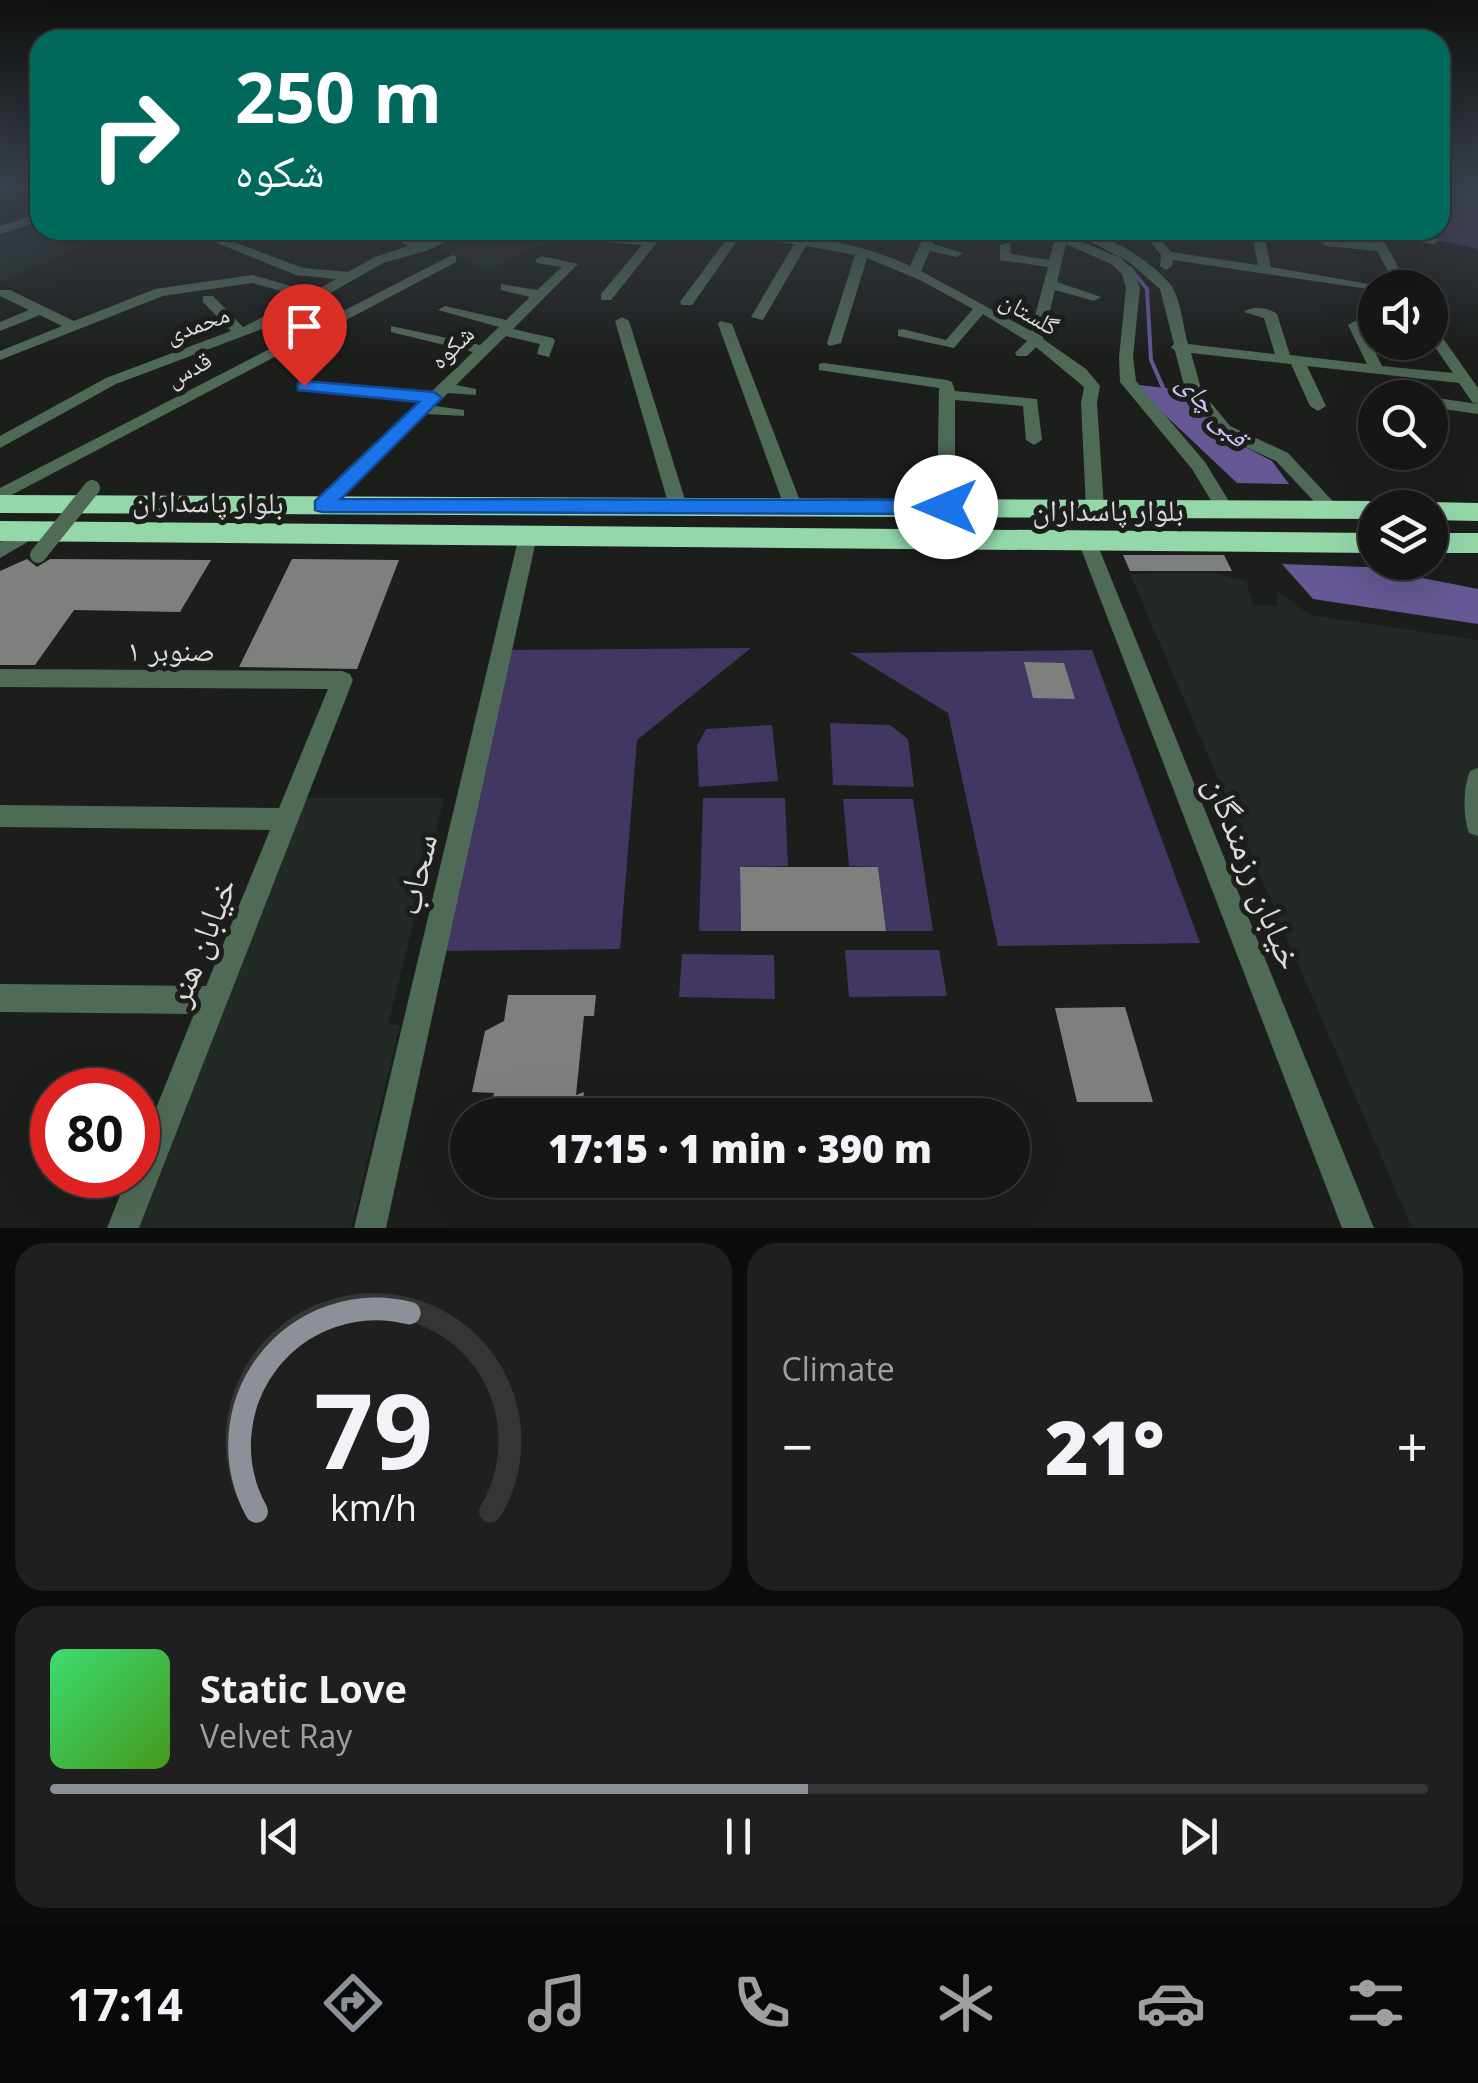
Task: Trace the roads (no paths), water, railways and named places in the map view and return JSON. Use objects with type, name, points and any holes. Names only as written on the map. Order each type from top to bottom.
[{"type":"highway","name":"بلوار پاسداران","points":[[0,504],[1358,510]]},
{"type":"highway","points":[[1448,511],[1478,512]]},
{"type":"highway","name":"بلوار پاسداران","points":[[0,531],[34,544],[528,536],[1358,543]]},
{"type":"highway","points":[[1448,543],[1478,543]]},
{"type":"street","points":[[228,244],[301,272],[347,276]]},
{"type":"street","points":[[414,244],[422,248]]},
{"type":"street","name":"محمدی","points":[[4,434],[111,381],[317,297],[379,260],[430,244]]},
{"type":"street","points":[[606,297],[649,244]]},
{"type":"street","points":[[687,302],[729,244]]},
{"type":"street","points":[[758,317],[798,244]]},
{"type":"street","name":"گلستان","points":[[823,244],[862,253],[912,272],[1036,340],[1090,381]]},
{"type":"street","points":[[835,248],[837,244]]},
{"type":"street","points":[[1022,353],[1036,340],[1051,264],[1062,244]]},
{"type":"street","points":[[1086,244],[1116,261],[1131,278],[1128,382],[1198,466],[1224,508]]},
{"type":"street","points":[[1095,244],[1134,259],[1166,288]]},
{"type":"street","points":[[1158,244],[1167,255],[1166,288],[1178,347],[1194,394],[1224,430],[1282,458],[1332,510]]},
{"type":"street","points":[[1260,244],[1264,269]]},
{"type":"street","points":[[1348,244],[1383,248]]},
{"type":"street","points":[[1380,244],[1395,270]]},
{"type":"street","points":[[1006,245],[1004,258],[1051,264]]},
{"type":"street","points":[[912,272],[925,246],[957,253]]},
{"type":"street","points":[[834,343],[862,253]]},
{"type":"street","points":[[1167,255],[1224,258],[1264,269],[1358,284]]},
{"type":"street","name":"قدس","points":[[0,494],[355,309],[430,278],[452,259]]},
{"type":"street","name":"شکوه","points":[[322,506],[572,264],[541,260]]},
{"type":"street","points":[[0,356],[160,292],[233,280],[268,281],[317,297]]},
{"type":"street","points":[[919,297],[928,281]]},
{"type":"street","points":[[1048,284],[1094,297]]},
{"type":"street","points":[[506,288],[540,295]]},
{"type":"street","points":[[5,293],[73,326]]},
{"type":"street","points":[[208,299],[239,331]]},
{"type":"street","points":[[355,309],[374,317]]},
{"type":"street","points":[[0,327],[40,310]]},
{"type":"street","points":[[445,310],[548,341],[544,354]]},
{"type":"street","points":[[903,332],[949,345],[980,310]]},
{"type":"street","points":[[1251,312],[1270,314],[1318,406]]},
{"type":"street","points":[[622,321],[678,506]]},
{"type":"street","points":[[725,324],[793,506]]},
{"type":"street","points":[[1355,325],[1377,370]]},
{"type":"street","points":[[396,329],[483,350]]},
{"type":"street","points":[[286,345],[308,359]]},
{"type":"street","points":[[1178,347],[1462,379]]},
{"type":"street","points":[[1448,358],[1478,399]]},
{"type":"street","points":[[824,367],[1030,402],[1034,440]]},
{"type":"street","points":[[1095,508],[1090,381],[1128,382]]},
{"type":"street","points":[[304,386],[433,398],[470,392]]},
{"type":"street","points":[[946,389],[946,507]]},
{"type":"street","points":[[433,398],[458,413]]},
{"type":"street","points":[[1448,404],[1478,408]]},
{"type":"street","points":[[143,420],[167,431]]},
{"type":"street","points":[[0,551],[34,544],[92,488]]},
{"type":"street","name":"سحاب","points":[[370,1228],[528,536]]},
{"type":"street","name":"خیابان رزمندگان","points":[[1086,541],[1358,1228]]},
{"type":"street","name":"صنوبر ۱","points":[[0,678],[342,680]]},
{"type":"street","name":"خیابان هنر","points":[[123,1228],[342,680]]},
{"type":"street","points":[[1478,778],[1478,826]]},
{"type":"street","points":[[0,816],[286,819]]},
{"type":"street","points":[[0,998],[214,1000]]},
{"type":"waterway","name":"قبی چای","points":[[1130,268],[1147,289],[1151,360],[1165,392]]}]
